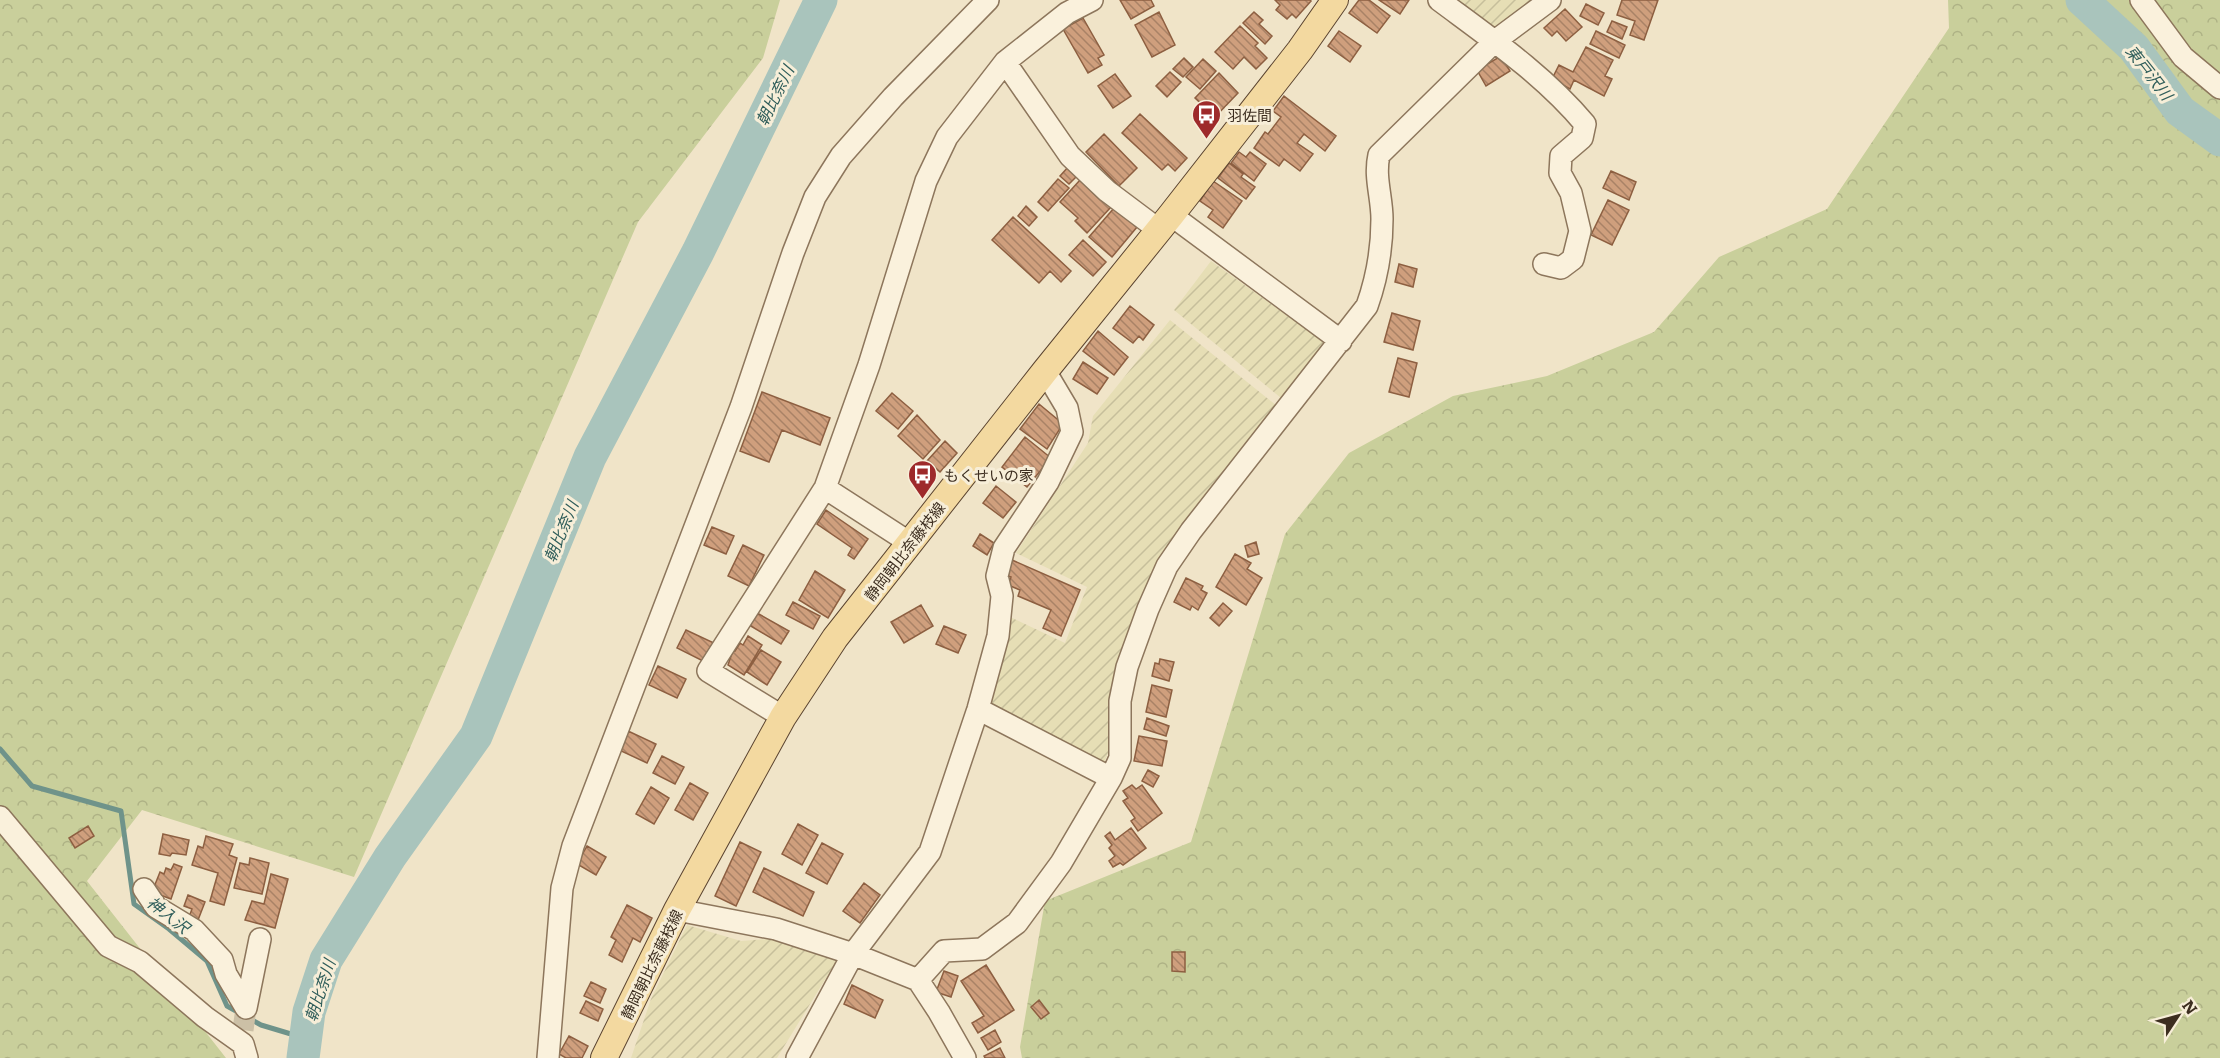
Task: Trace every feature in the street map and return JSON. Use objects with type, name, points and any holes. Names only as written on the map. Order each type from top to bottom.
[{"type":"main road","name":"静岡朝比奈藤枝線","points":[[604,1058],[677,910],[783,717],[835,638],[1045,371],[1165,223],[1300,50],[1335,0]]},
{"type":"street","points":[[548,1058],[562,888],[573,846],[741,407],[793,252],[815,197],[841,156],[893,97],[988,0]]},
{"type":"street","points":[[783,717],[708,671],[825,488],[869,365],[926,181],[947,137],[1005,62],[1067,14],[1092,0]]},
{"type":"street","points":[[1439,0],[1495,41],[1565,100],[1585,124],[1582,138],[1561,156],[1560,173],[1571,194],[1580,231],[1573,259],[1561,268],[1544,264]]},
{"type":"street","points":[[918,980],[944,951],[982,949],[1017,923],[1061,863],[1111,778],[1120,758],[1120,701],[1127,667],[1148,609],[1167,566],[1198,522],[1367,306],[1375,282],[1382,217],[1375,170],[1378,155],[1495,41],[1550,0]]},
{"type":"street","points":[[2141,0],[2183,57],[2220,87]]},
{"type":"street","points":[[1005,62],[1070,156],[1107,191],[1165,223],[1341,341]]},
{"type":"street","points":[[797,1058],[853,954],[930,852],[978,709],[998,636],[1002,596],[997,576],[1004,548],[1048,482],[1072,432],[1067,408],[1045,371]]},
{"type":"street","points":[[825,488],[910,543]]},
{"type":"street","points":[[978,709],[1111,778]]},
{"type":"street","points":[[0,817],[108,946],[140,962],[206,1017],[244,1044]]},
{"type":"street","points":[[144,889],[156,907],[194,930],[222,960],[226,974],[246,1008],[260,939]]},
{"type":"street","points":[[677,910],[776,929],[853,954],[918,980],[965,1058]]},
{"type":"shaded area","points":[[1447,0],[1538,0],[1498,30]]},
{"type":"shaded area","points":[[1211,261],[1324,342],[1281,398],[1174,310]]},
{"type":"shaded area","points":[[1170,320],[1277,406],[1184,529],[1115,681],[1109,712],[1112,744],[1102,767],[988,706],[1008,616],[1065,643],[1087,587],[1016,553],[1088,443],[1093,416]]},
{"type":"shaded area","points":[[687,925],[741,941],[780,938],[837,960],[777,1058],[631,1058],[651,999]]},
{"type":"green space","points":[[0,0],[780,0],[763,58],[638,222],[354,877],[142,810],[87,881],[226,1058],[0,1058]]},
{"type":"green space","points":[[1948,0],[2220,0],[2220,1058],[1022,1058],[1020,1047],[1045,901],[1191,842],[1285,534],[1349,453],[1453,396],[1547,376],[1654,332],[1719,257],[1827,209],[1949,28]]},
{"type":"building","points":[[1120,0],[1151,0],[1154,6],[1131,19]]},
{"type":"building","points":[[1275,0],[1311,1],[1296,18],[1292,14],[1287,19],[1276,10],[1280,5]]},
{"type":"building","points":[[1359,0],[1369,0],[1390,16],[1377,33],[1349,13]]},
{"type":"building","points":[[1379,0],[1409,0],[1400,14]]},
{"type":"building","points":[[1622,0],[1658,0],[1644,40],[1630,35],[1635,21],[1617,15]]},
{"type":"building","points":[[1586,4],[1604,13],[1598,25],[1580,16]]},
{"type":"building","points":[[1565,9],[1582,27],[1566,41],[1557,31],[1552,36],[1544,28]]},
{"type":"building","points":[[1159,12],[1175,45],[1152,57],[1135,25]]},
{"type":"building","points":[[1254,12],[1263,20],[1259,24],[1272,36],[1265,44],[1243,23]]},
{"type":"building","points":[[1083,18],[1104,55],[1098,58],[1102,65],[1088,73],[1063,29]]},
{"type":"building","points":[[1612,21],[1627,27],[1622,39],[1607,32]]},
{"type":"building","points":[[1240,26],[1258,43],[1255,46],[1267,58],[1256,69],[1244,57],[1233,69],[1215,52]]},
{"type":"building","points":[[1339,31],[1361,46],[1350,62],[1328,46]]},
{"type":"building","points":[[1596,31],[1625,45],[1619,58],[1590,44]]},
{"type":"building","points":[[1586,47],[1613,60],[1605,76],[1612,79],[1604,96],[1574,80],[1570,89],[1552,79],[1559,65],[1573,72]]},
{"type":"building","points":[[1501,56],[1510,71],[1486,86],[1477,70]]},
{"type":"building","points":[[1184,58],[1193,67],[1183,77],[1173,69]]},
{"type":"building","points":[[1203,59],[1216,71],[1200,89],[1186,77]]},
{"type":"building","points":[[1170,72],[1181,82],[1167,97],[1156,86]]},
{"type":"building","points":[[1219,73],[1238,93],[1215,117],[1195,98]]},
{"type":"building","points":[[1115,74],[1131,96],[1113,108],[1098,86]]},
{"type":"building","points":[[1284,96],[1336,136],[1325,151],[1304,134],[1297,143],[1313,154],[1300,171],[1284,159],[1279,166],[1254,148],[1265,132],[1268,134],[1281,117],[1273,111]]},
{"type":"building","points":[[1140,114],[1187,158],[1175,171],[1168,164],[1162,170],[1122,133]]},
{"type":"building","points":[[1104,134],[1137,168],[1119,186],[1086,152]]},
{"type":"building","points":[[1239,152],[1246,157],[1250,152],[1266,164],[1254,181],[1231,163]]},
{"type":"building","points":[[1229,163],[1243,174],[1241,177],[1255,187],[1246,199],[1218,178]]},
{"type":"building","points":[[1069,166],[1078,175],[1069,184],[1060,176]]},
{"type":"building","points":[[1611,171],[1636,182],[1629,200],[1603,188]]},
{"type":"building","points":[[1058,179],[1069,188],[1048,211],[1038,202]]},
{"type":"building","points":[[1080,180],[1111,207],[1087,233],[1075,221],[1078,218],[1060,202]]},
{"type":"building","points":[[1213,181],[1242,201],[1223,228],[1208,217],[1213,210],[1200,201]]},
{"type":"building","points":[[1608,200],[1629,210],[1612,245],[1591,235]]},
{"type":"building","points":[[1026,206],[1037,217],[1029,226],[1018,216]]},
{"type":"building","points":[[1114,208],[1137,227],[1112,257],[1089,237]]},
{"type":"building","points":[[1013,217],[1071,271],[1061,282],[1050,271],[1039,283],[992,240]]},
{"type":"building","points":[[1083,240],[1106,262],[1093,276],[1069,255]]},
{"type":"building","points":[[1399,264],[1417,269],[1413,287],[1395,282]]},
{"type":"building","points":[[1130,306],[1154,325],[1143,340],[1139,336],[1133,343],[1113,328]]},
{"type":"building","points":[[1392,313],[1420,321],[1413,350],[1384,342]]},
{"type":"building","points":[[1098,331],[1128,357],[1114,375],[1083,351]]},
{"type":"building","points":[[1398,358],[1417,363],[1409,397],[1389,392]]},
{"type":"building","points":[[1083,362],[1108,378],[1097,394],[1073,379]]},
{"type":"building","points":[[762,392],[830,418],[820,445],[782,430],[769,462],[740,451]]},
{"type":"building","points":[[892,393],[913,411],[898,429],[876,411]]},
{"type":"building","points":[[1039,404],[1063,424],[1047,449],[1020,429]]},
{"type":"building","points":[[917,415],[940,440],[923,459],[898,436]]},
{"type":"building","points":[[1025,437],[1051,458],[1027,487],[1002,467]]},
{"type":"building","points":[[945,441],[957,453],[940,472],[927,461]]},
{"type":"building","points":[[996,486],[1016,502],[1003,518],[983,503]]},
{"type":"building","points":[[826,510],[868,539],[854,559],[848,555],[852,548],[817,524]]},
{"type":"building","points":[[712,527],[734,536],[726,554],[704,545]]},
{"type":"building","points":[[980,534],[994,543],[987,555],[973,546]]},
{"type":"building","points":[[1256,542],[1259,554],[1248,557],[1245,546]]},
{"type":"building","points":[[743,545],[764,555],[749,586],[728,576]]},
{"type":"building","points":[[1235,554],[1251,563],[1247,569],[1262,578],[1246,605],[1216,587]]},
{"type":"building","points":[[1012,560],[1080,590],[1061,636],[1043,628],[1051,610],[1018,596],[1020,590],[1008,585],[1011,577],[1005,575]]},
{"type":"building","points":[[815,571],[845,590],[828,618],[799,600]]},
{"type":"building","points":[[1186,578],[1203,586],[1201,590],[1207,593],[1198,610],[1192,606],[1190,610],[1174,602]]},
{"type":"building","points":[[793,602],[820,616],[813,629],[786,615]]},
{"type":"building","points":[[1223,603],[1232,611],[1219,626],[1210,618]]},
{"type":"building","points":[[921,605],[933,626],[904,643],[891,622]]},
{"type":"building","points":[[757,613],[789,631],[781,644],[749,625]]},
{"type":"building","points":[[944,626],[966,635],[958,653],[936,644]]},
{"type":"building","points":[[686,630],[714,643],[705,662],[677,648]]},
{"type":"building","points":[[748,636],[762,645],[744,675],[728,665],[733,650],[735,651],[740,643],[743,645]]},
{"type":"building","points":[[761,650],[781,662],[767,685],[747,672]]},
{"type":"building","points":[[1160,659],[1174,662],[1169,681],[1152,676],[1155,663],[1159,664]]},
{"type":"building","points":[[658,666],[686,679],[677,698],[649,685]]},
{"type":"building","points":[[1152,685],[1172,690],[1166,717],[1146,712]]},
{"type":"building","points":[[1147,718],[1169,726],[1166,736],[1144,729]]},
{"type":"building","points":[[628,731],[656,744],[647,763],[619,750]]},
{"type":"building","points":[[1139,736],[1167,741],[1162,766],[1134,761]]},
{"type":"building","points":[[662,756],[684,767],[675,784],[653,773]]},
{"type":"building","points":[[1148,770],[1159,776],[1153,787],[1142,781]]},
{"type":"building","points":[[690,783],[708,793],[693,820],[675,810]]},
{"type":"building","points":[[1132,785],[1136,789],[1142,785],[1162,813],[1138,831],[1131,821],[1135,818],[1123,801],[1128,798],[1123,791]]},
{"type":"building","points":[[651,787],[669,798],[654,824],[636,814]]},
{"type":"building","points":[[798,824],[818,835],[802,865],[782,854]]},
{"type":"building","points":[[88,826],[94,836],[75,848],[69,838]]},
{"type":"building","points":[[1131,828],[1146,848],[1123,865],[1120,863],[1113,867],[1109,861],[1115,856],[1109,848],[1112,845],[1105,836],[1110,832],[1115,840]]},
{"type":"building","points":[[163,834],[189,840],[186,855],[159,854]]},
{"type":"building","points":[[206,836],[233,844],[229,855],[237,858],[224,905],[210,901],[218,873],[192,865],[198,846],[203,848]]},
{"type":"building","points":[[740,842],[761,852],[736,906],[715,896]]},
{"type":"building","points":[[822,843],[843,854],[827,884],[806,873]]},
{"type":"building","points":[[587,846],[606,857],[596,875],[577,864]]},
{"type":"building","points":[[250,858],[269,863],[262,894],[234,888],[240,863],[249,865]]},
{"type":"building","points":[[174,864],[182,867],[171,899],[152,892],[160,872],[164,874],[166,868],[171,870]]},
{"type":"building","points":[[764,868],[814,892],[803,916],[753,892]]},
{"type":"building","points":[[271,874],[288,879],[275,928],[245,920],[252,901],[264,904]]},
{"type":"building","points":[[864,883],[880,895],[860,923],[843,911]]},
{"type":"building","points":[[188,895],[205,902],[198,920],[189,917],[192,909],[184,906]]},
{"type":"building","points":[[627,905],[652,918],[640,942],[633,938],[622,962],[609,955],[616,940],[611,937]]},
{"type":"building","points":[[1172,952],[1185,952],[1185,972],[1172,971]]},
{"type":"building","points":[[986,965],[1014,1010],[978,1033],[972,1023],[984,1016],[961,981]]},
{"type":"building","points":[[944,971],[958,976],[951,997],[936,992]]},
{"type":"building","points":[[591,982],[606,989],[600,1003],[584,996]]},
{"type":"building","points":[[852,985],[883,1000],[875,1018],[844,1004]]},
{"type":"building","points":[[1039,1000],[1049,1013],[1041,1019],[1031,1007]]},
{"type":"building","points":[[586,1001],[603,1009],[598,1021],[580,1013]]},
{"type":"building","points":[[995,1030],[1001,1042],[988,1050],[981,1038]]},
{"type":"building","points":[[569,1036],[588,1046],[582,1058],[566,1058],[559,1054]]},
{"type":"building","points":[[1000,1048],[1005,1058],[985,1058],[984,1056]]},
{"type":"waterway","name":"朝比奈川","points":[[303,1058],[309,1012],[326,960],[390,857],[476,736],[590,457],[698,252],[821,0]]},
{"type":"waterway","name":"東戸沢川","points":[[2082,0],[2134,48],[2180,111],[2220,140]]},
{"type":"waterway","name":"神入沢","points":[[0,749],[32,786],[121,811],[134,904],[169,929],[207,961],[227,1006],[261,1025],[291,1034],[304,1047]]},
{"type":"tunnel","points":[[243,1030],[246,1008]]},
{"type":"place","name":"羽佐間","points":[[1206,140]]},
{"type":"place","name":"もくせいの家","points":[[923,500]]}]
